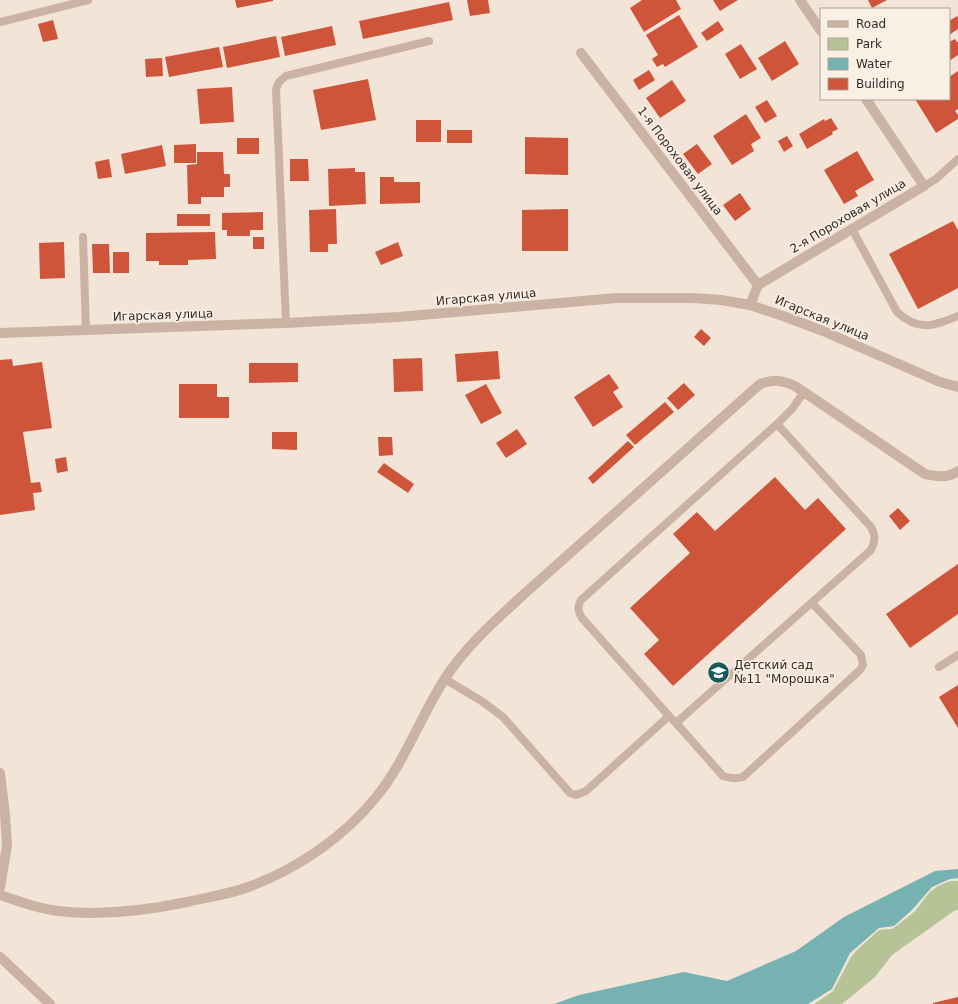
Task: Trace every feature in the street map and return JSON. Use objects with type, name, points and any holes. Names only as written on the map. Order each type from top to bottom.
[{"type":"street","points":[[800,0],[820,30]]},
{"type":"street","name":"1-я Пороховая улица","points":[[581,53],[758,285]]},
{"type":"street","name":"2-я Пороховая улица","points":[[758,285],[924,186],[867,100]]},
{"type":"street","points":[[750,305],[758,285]]},
{"type":"street","name":"Игарская улица","points":[[0,332],[86,331],[286,324],[398,317],[617,298],[692,298],[721,300],[750,305],[783,316],[823,331],[940,382],[958,387]]},
{"type":"street","points":[[0,895],[34,906],[57,911],[89,913],[128,912],[162,907],[250,887],[303,860],[332,841],[377,795],[398,764],[429,704],[444,679],[463,654],[522,595],[760,384],[771,380],[783,381],[804,392],[925,474],[948,476],[958,471]]},
{"type":"street","points":[[0,773],[7,845],[0,888]]},
{"type":"street","points":[[0,957],[48,1000],[50,1004]]},
{"type":"lane","points":[[0,22],[88,0]]},
{"type":"lane","points":[[286,324],[276,89],[279,82],[286,76],[429,41]]},
{"type":"lane","points":[[924,186],[936,179],[958,159]]},
{"type":"lane","points":[[852,229],[897,312],[905,319],[915,324],[929,326],[958,316]]},
{"type":"lane","points":[[83,237],[86,331]]},
{"type":"lane","points":[[804,392],[792,409],[777,424],[581,600],[578,605],[578,612],[676,724],[724,776],[730,779],[737,779],[743,777],[860,670],[863,665],[860,655],[812,602]]},
{"type":"lane","points":[[676,724],[871,550],[874,542],[875,534],[871,527],[777,424]]},
{"type":"lane","points":[[939,667],[958,654]]},
{"type":"lane","points":[[444,679],[483,702],[503,717],[570,793],[576,795],[586,791],[670,716]]},
{"type":"green space","points":[[950,881],[958,881],[958,910],[954,911],[892,955],[875,977],[842,1004],[814,1004],[833,991],[851,957],[879,930],[892,929],[915,911],[929,893],[938,886]]},
{"type":"water","points":[[958,869],[958,878],[950,879],[932,887],[912,910],[894,926],[879,928],[850,953],[832,989],[808,1004],[554,1004],[579,995],[684,972],[727,981],[796,951],[844,917],[935,871]]},
{"type":"building","points":[[235,0],[273,0],[273,1],[237,8]]},
{"type":"building","points":[[467,0],[488,0],[490,13],[470,16]]},
{"type":"building","points":[[642,0],[676,0],[681,9],[644,32],[630,8]]},
{"type":"building","points":[[713,0],[738,0],[720,11]]},
{"type":"building","points":[[868,0],[887,0],[872,8]]},
{"type":"building","points":[[449,2],[453,20],[363,39],[359,21]]},
{"type":"building","points":[[679,15],[698,47],[665,67],[663,64],[657,67],[652,59],[658,55],[646,35]]},
{"type":"building","points":[[957,16],[958,18],[958,29],[950,34],[950,20]]},
{"type":"building","points":[[53,20],[58,39],[43,42],[38,24]]},
{"type":"building","points":[[718,21],[724,30],[707,41],[701,33]]},
{"type":"building","points":[[332,26],[336,45],[285,56],[281,37]]},
{"type":"building","points":[[276,36],[280,57],[227,68],[223,47]]},
{"type":"building","points":[[955,39],[958,42],[958,55],[950,60],[950,42]]},
{"type":"building","points":[[785,41],[799,64],[772,81],[758,58]]},
{"type":"building","points":[[741,44],[757,69],[740,79],[725,54]]},
{"type":"building","points":[[219,47],[223,67],[169,77],[165,57]]},
{"type":"building","points":[[162,58],[163,76],[146,77],[145,59]]},
{"type":"building","points":[[649,70],[655,80],[639,90],[633,80]]},
{"type":"building","points":[[958,71],[958,109],[955,111],[958,115],[958,119],[936,133],[916,100],[950,100],[950,76]]},
{"type":"building","points":[[368,79],[376,120],[321,130],[313,90]]},
{"type":"building","points":[[672,80],[686,101],[660,118],[646,98]]},
{"type":"building","points":[[232,87],[234,122],[200,124],[197,89]]},
{"type":"building","points":[[767,100],[777,116],[765,123],[755,107]]},
{"type":"building","points":[[746,114],[761,138],[751,144],[754,151],[732,165],[713,136]]},
{"type":"building","points":[[831,118],[838,129],[832,132],[833,134],[807,149],[799,134],[824,119],[825,121]]},
{"type":"building","points":[[416,120],[441,120],[441,142],[416,142]]},
{"type":"building","points":[[447,130],[472,130],[472,143],[447,143]]},
{"type":"building","points":[[787,136],[793,146],[784,152],[778,141]]},
{"type":"building","points":[[525,137],[568,138],[568,175],[525,174]]},
{"type":"building","points":[[237,138],[259,138],[259,154],[237,154]]},
{"type":"building","points":[[196,144],[196,163],[174,163],[174,145]]},
{"type":"building","points":[[697,144],[712,164],[698,174],[683,154]]},
{"type":"building","points":[[162,145],[166,166],[125,174],[121,154]]},
{"type":"building","points":[[857,151],[874,180],[855,191],[858,196],[844,204],[824,170]]},
{"type":"building","points":[[197,152],[223,152],[224,174],[230,174],[230,187],[224,187],[224,197],[201,197],[201,204],[188,204],[187,165],[197,164]]},
{"type":"building","points":[[109,159],[112,177],[98,179],[95,162]]},
{"type":"building","points":[[290,159],[308,159],[309,181],[290,181]]},
{"type":"building","points":[[355,168],[355,172],[365,172],[366,204],[329,206],[328,169]]},
{"type":"building","points":[[380,177],[394,177],[394,182],[420,182],[420,203],[380,204]]},
{"type":"building","points":[[740,193],[751,209],[735,221],[723,205]]},
{"type":"building","points":[[336,209],[337,244],[328,244],[328,252],[310,252],[309,210]]},
{"type":"building","points":[[568,209],[568,251],[522,251],[522,210]]},
{"type":"building","points":[[263,212],[263,230],[250,230],[250,236],[227,236],[227,230],[222,230],[222,213]]},
{"type":"building","points":[[177,214],[210,214],[210,226],[177,226]]},
{"type":"building","points":[[953,221],[958,230],[958,288],[918,309],[889,254]]},
{"type":"building","points":[[215,232],[216,259],[188,260],[188,265],[159,265],[159,261],[146,261],[146,233]]},
{"type":"building","points":[[253,237],[264,237],[264,249],[253,249]]},
{"type":"building","points":[[64,242],[65,278],[40,279],[39,243]]},
{"type":"building","points":[[398,242],[403,256],[381,265],[375,252]]},
{"type":"building","points":[[92,244],[109,244],[110,273],[93,273]]},
{"type":"building","points":[[113,252],[129,252],[129,273],[113,273]]},
{"type":"building","points":[[701,329],[711,338],[704,346],[694,337]]},
{"type":"building","points":[[498,351],[500,379],[457,382],[455,354]]},
{"type":"building","points":[[422,358],[423,391],[394,392],[393,359]]},
{"type":"building","points":[[12,359],[13,366],[42,362],[52,428],[23,432],[31,483],[40,482],[42,492],[33,493],[35,510],[0,515],[0,360]]},
{"type":"building","points":[[249,363],[298,363],[298,382],[249,383]]},
{"type":"building","points":[[609,374],[619,388],[613,392],[623,407],[593,427],[574,397]]},
{"type":"building","points":[[684,383],[695,395],[678,410],[667,398]]},
{"type":"building","points":[[179,384],[217,384],[217,397],[229,397],[229,418],[179,418]]},
{"type":"building","points":[[486,384],[502,413],[481,424],[465,395]]},
{"type":"building","points":[[665,402],[674,412],[635,445],[626,435]]},
{"type":"building","points":[[517,429],[527,444],[506,458],[496,443]]},
{"type":"building","points":[[272,432],[297,432],[297,450],[272,449]]},
{"type":"building","points":[[378,437],[392,437],[393,455],[379,456]]},
{"type":"building","points":[[628,441],[634,447],[593,484],[588,478]]},
{"type":"building","points":[[66,457],[68,471],[57,473],[55,459]]},
{"type":"building","points":[[384,463],[414,484],[408,493],[377,472]]},
{"type":"building","points":[[775,477],[805,510],[818,498],[846,529],[673,686],[644,654],[659,640],[630,608],[690,553],[673,534],[697,512],[715,531]]},
{"type":"building","points":[[898,508],[910,521],[900,530],[889,516]]},
{"type":"building","points":[[958,564],[958,614],[910,648],[886,614]]},
{"type":"building","points":[[958,685],[958,728],[939,697]]},
{"type":"building","points":[[958,997],[958,1004],[933,1004],[933,1003]]},
{"type":"place","name":"Детский сад №11 \"Морошка\"","points":[[719,672]]}]
